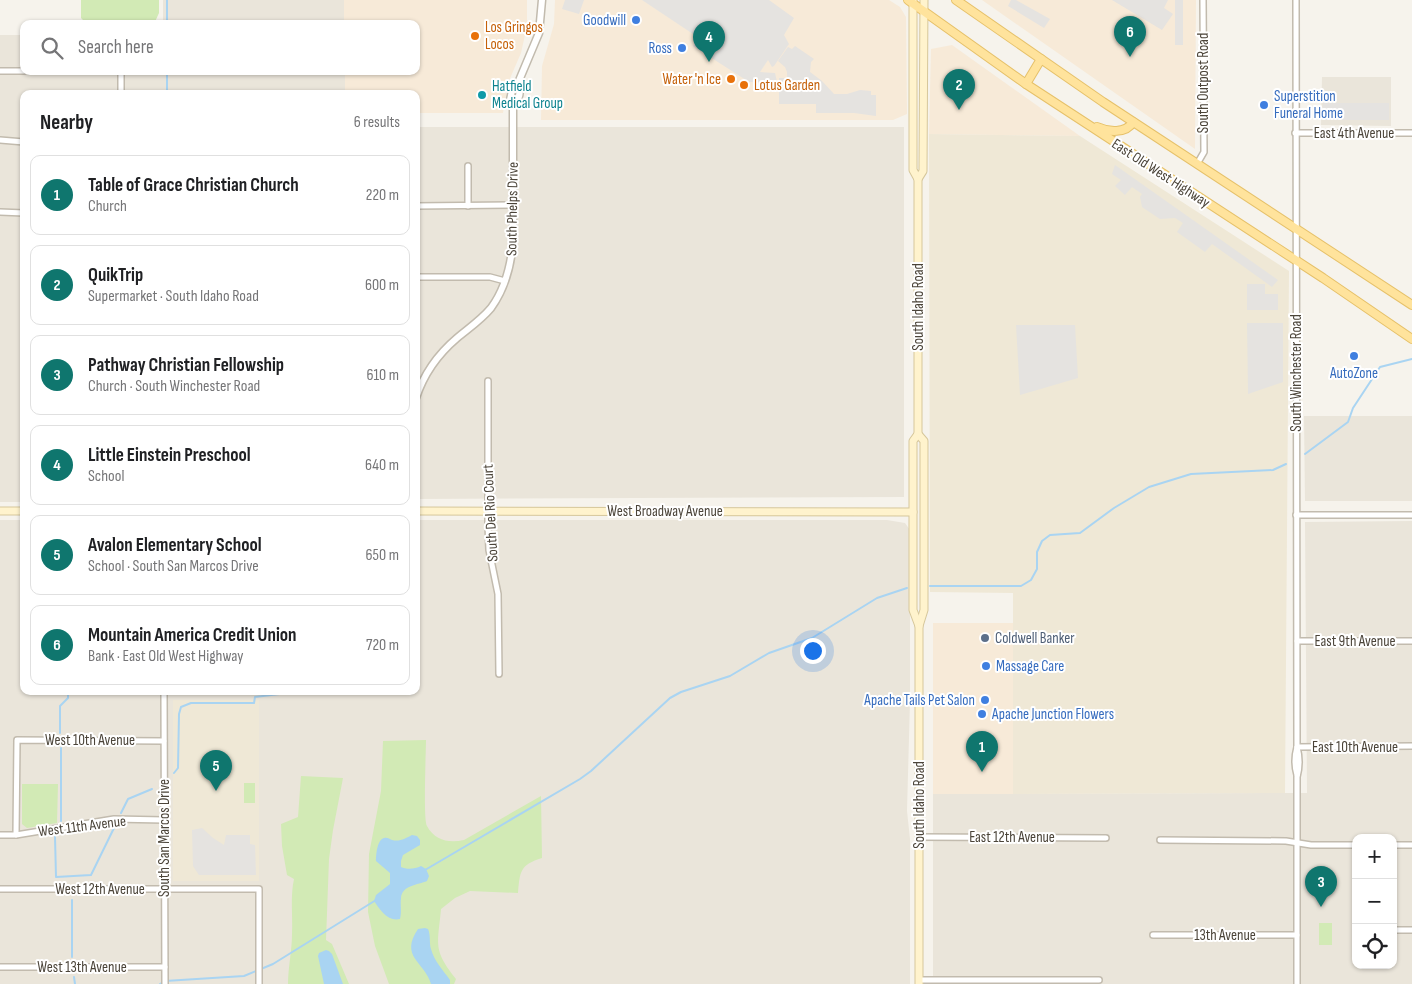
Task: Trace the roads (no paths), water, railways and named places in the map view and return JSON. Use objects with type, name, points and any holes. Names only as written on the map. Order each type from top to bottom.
[{"type":"main road","name":"South Idaho Road","points":[[918,179],[924,170],[924,0]]},
{"type":"main road","name":"East Old West Highway","points":[[956,0],[1133,122],[1412,305]]},
{"type":"main road","name":"South Idaho Road","points":[[911,1],[913,170],[918,179],[918,434],[913,441],[913,610],[919,626]]},
{"type":"main road","name":"East Old West Highway","points":[[911,1],[1026,84],[1297,261],[1412,339]]},
{"type":"main road","points":[[1026,84],[1041,59]]},
{"type":"main road","points":[[1079,119],[1104,130],[1126,128],[1133,122]]},
{"type":"main road","name":"South Idaho Road","points":[[918,434],[924,441],[924,610],[919,626],[919,982]]},
{"type":"main road","points":[[0,511],[20,511]]},
{"type":"main road","name":"West Broadway Avenue","points":[[420,511],[913,512]]},
{"type":"street","name":"South Phelps Drive","points":[[420,387],[425,374],[438,356],[476,324],[491,307],[505,281],[511,261],[513,242],[513,105],[510,100],[513,86],[518,83],[539,33],[542,0]]},
{"type":"street","name":"South Outpost Road","points":[[1197,164],[1204,152],[1202,0]]},
{"type":"street","name":"South Winchester Road","points":[[1296,0],[1297,747],[1294,756],[1294,767],[1297,777],[1297,984]]},
{"type":"street","points":[[0,71],[20,71]]},
{"type":"street","points":[[121,75],[121,90]]},
{"type":"street","name":"East 4th Avenue","points":[[1295,133],[1412,133]]},
{"type":"street","points":[[0,140],[20,142]]},
{"type":"street","points":[[468,166],[468,206]]},
{"type":"street","points":[[420,206],[512,206]]},
{"type":"street","points":[[0,212],[20,214]]},
{"type":"street","points":[[420,277],[490,277],[505,281]]},
{"type":"street","name":"South Del Rio Court","points":[[488,381],[489,550],[498,594],[499,674]]},
{"type":"street","points":[[1296,515],[1412,515]]},
{"type":"street","name":"East 9th Avenue","points":[[1297,641],[1412,641]]},
{"type":"street","name":"South San Marcos Drive","points":[[164,695],[165,984]]},
{"type":"street","name":"West 10th Avenue","points":[[16,835],[17,740],[164,741]]},
{"type":"street","name":"East 10th Avenue","points":[[1297,747],[1412,746]]},
{"type":"street","name":"West 11th Avenue","points":[[0,835],[16,835],[114,820],[164,820]]},
{"type":"street","name":"East 12th Avenue","points":[[919,836],[1106,838]]},
{"type":"street","points":[[1160,840],[1286,841],[1311,845],[1352,845]]},
{"type":"street","points":[[1397,845],[1412,845]]},
{"type":"street","name":"West 12th Avenue","points":[[0,889],[259,889],[259,984]]},
{"type":"street","points":[[1397,930],[1412,930]]},
{"type":"street","name":"13th Avenue","points":[[1153,935],[1297,935]]},
{"type":"street","name":"West 13th Avenue","points":[[0,967],[165,967]]},
{"type":"street","points":[[919,982],[1099,980]]},
{"type":"water","points":[[412,835],[417,836],[420,840],[420,845],[403,855],[401,867],[411,869],[421,866],[426,869],[429,876],[427,881],[404,890],[401,898],[400,919],[392,919],[374,901],[376,895],[390,884],[390,873],[376,861],[377,848],[384,838],[398,840]]},
{"type":"water","points":[[425,928],[429,932],[430,947],[434,958],[450,980],[450,984],[431,984],[428,976],[412,953],[413,938],[418,929]]},
{"type":"water","points":[[326,950],[332,954],[343,984],[324,984],[318,956],[319,953]]},
{"type":"waterway","points":[[167,0],[167,20]]},
{"type":"waterway","points":[[167,75],[167,90]]},
{"type":"waterway","points":[[1305,454],[1348,422],[1353,408],[1380,367],[1412,359]]},
{"type":"waterway","points":[[930,586],[1021,586],[1031,580],[1037,569],[1037,552],[1042,541],[1050,535],[1080,533],[1114,508],[1149,487],[1191,474],[1273,470],[1286,464]]},
{"type":"waterway","points":[[425,870],[580,779],[670,698],[681,692],[730,676],[769,653],[812,638],[877,598],[907,588]]},
{"type":"waterway","points":[[60,733],[60,706],[68,698],[68,695]]},
{"type":"waterway","points":[[174,773],[178,768],[179,714],[181,707],[191,703],[254,703],[255,697],[271,695]]},
{"type":"waterway","points":[[61,748],[61,821]]},
{"type":"waterway","points":[[121,813],[128,799],[152,789]]},
{"type":"waterway","points":[[55,837],[56,877],[91,875],[114,828]]},
{"type":"waterway","points":[[72,900],[72,957]]},
{"type":"waterway","points":[[160,984],[165,981],[244,976],[273,964],[376,900]]},
{"type":"waterway","points":[[74,977],[75,984]]},
{"type":"place","name":"Goodwill","points":[[636,20]]},
{"type":"place","name":"Los Gringos Locos","points":[[475,36]]},
{"type":"place","name":"Ross","points":[[682,48]]},
{"type":"place","name":"Mountain America Credit Union","points":[[1130,57]]},
{"type":"place","name":"Little Einstein Preschool","points":[[709,62]]},
{"type":"place","name":"Water 'n Ice","points":[[731,79]]},
{"type":"place","name":"Lotus Garden","points":[[744,85]]},
{"type":"place","name":"Hatfield Medical Group","points":[[482,95]]},
{"type":"place","name":"Superstition Funeral Home","points":[[1264,105]]},
{"type":"place","name":"QuikTrip","points":[[959,110]]},
{"type":"place","name":"AutoZone","points":[[1354,356]]},
{"type":"place","name":"Coldwell Banker","points":[[985,638]]},
{"type":"place","name":"Massage Care","points":[[986,666]]},
{"type":"place","name":"Apache Tails Pet Salon","points":[[985,700]]},
{"type":"place","name":"Apache Junction Flowers","points":[[982,714]]},
{"type":"place","name":"Table of Grace Christian Church","points":[[982,772]]},
{"type":"place","name":"Avalon Elementary School","points":[[216,791]]},
{"type":"place","name":"Pathway Christian Fellowship","points":[[1321,907]]}]
